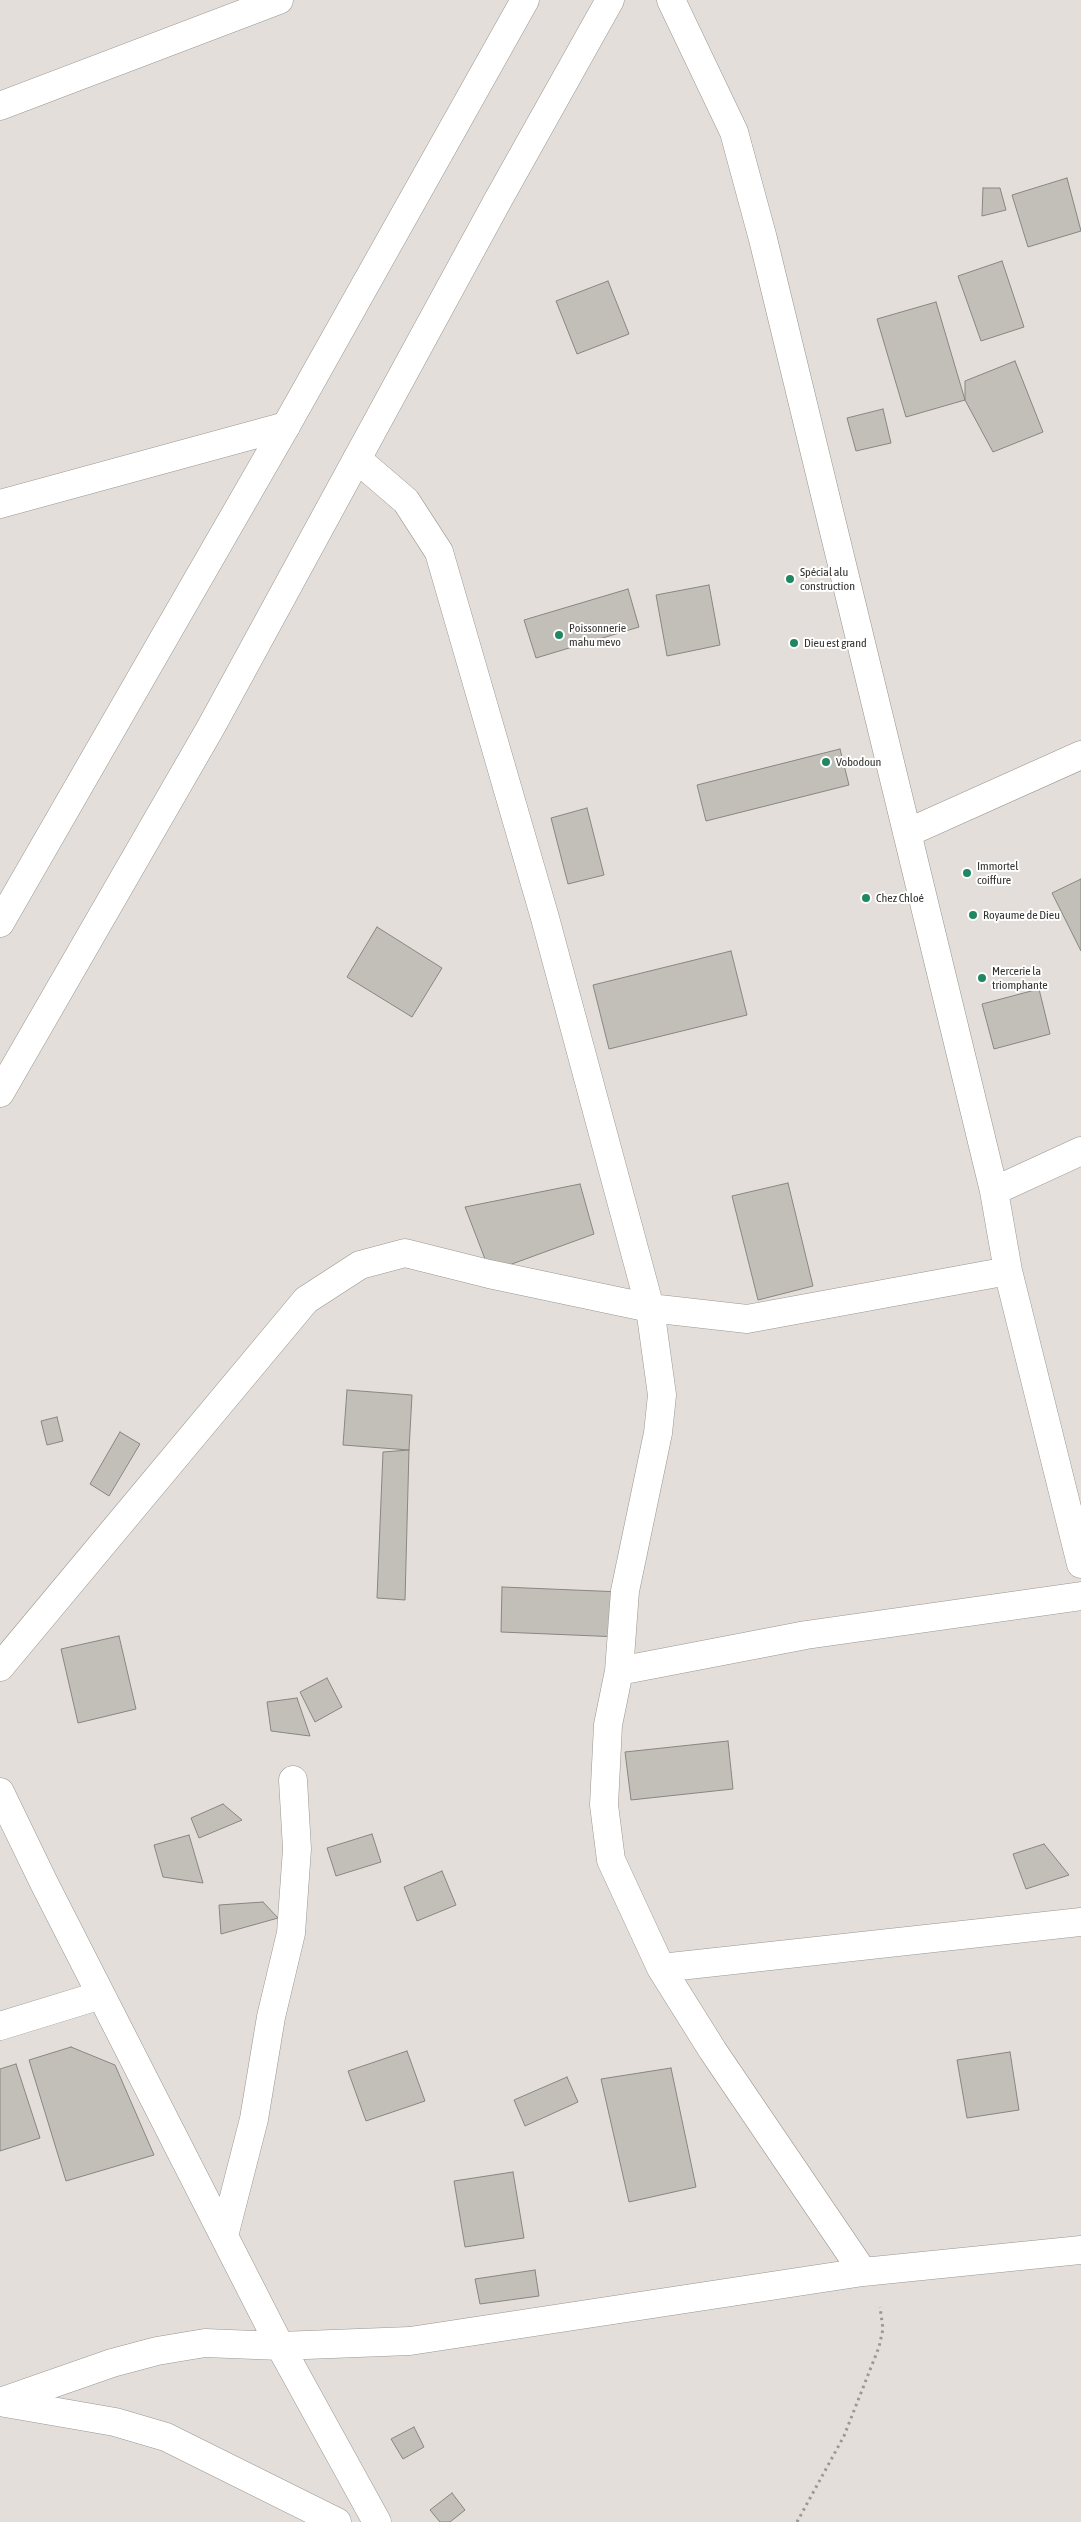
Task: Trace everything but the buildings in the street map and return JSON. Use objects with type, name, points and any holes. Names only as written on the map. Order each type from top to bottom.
[{"type":"street","points":[[0,106],[279,0]]},
{"type":"street","points":[[0,923],[286,426],[525,0]]},
{"type":"street","points":[[0,1094],[211,727],[610,0]]},
{"type":"street","points":[[671,0],[734,132],[764,239],[994,1191],[1008,1270],[1081,1564]]},
{"type":"street","points":[[0,504],[286,426]]},
{"type":"street","points":[[357,459],[406,501],[439,552],[545,918],[650,1308],[662,1394],[660,1416],[625,1591],[619,1671],[608,1725],[605,1796],[611,1860],[661,1968],[712,2052],[863,2272]]},
{"type":"street","points":[[907,833],[1081,755]]},
{"type":"street","points":[[994,1191],[1081,1151]]},
{"type":"street","points":[[0,1667],[306,1300],[360,1265],[405,1253],[464,1266],[489,1274],[650,1308],[747,1319],[1008,1270]]},
{"type":"street","points":[[619,1671],[806,1635],[1081,1596]]},
{"type":"street","points":[[224,2236],[254,2119],[271,2017],[291,1933],[297,1849],[294,1780]]},
{"type":"street","points":[[0,1792],[280,2346],[377,2522]]},
{"type":"street","points":[[661,1968],[1081,1922]]},
{"type":"street","points":[[0,2026],[101,1995]]},
{"type":"street","points":[[0,2402],[112,2363],[157,2351],[205,2343],[280,2346],[410,2341],[863,2272],[1081,2250]]},
{"type":"street","points":[[0,2402],[115,2422],[166,2437],[337,2522]]},
{"type":"path","points":[[797,2522],[844,2436],[883,2329],[881,2310],[863,2272]]},
{"type":"place","name":"Spécial alu construction","points":[[790,579]]},
{"type":"place","name":"Poissonnerie mahu mevo","points":[[559,635]]},
{"type":"place","name":"Dieu est grand","points":[[794,643]]},
{"type":"place","name":"Vobodoun","points":[[826,762]]},
{"type":"place","name":"Immortel coiffure","points":[[967,873]]},
{"type":"place","name":"Chez Chloé","points":[[866,898]]},
{"type":"place","name":"Royaume de Dieu","points":[[973,915]]},
{"type":"place","name":"Mercerie la triomphante","points":[[982,978]]}]
